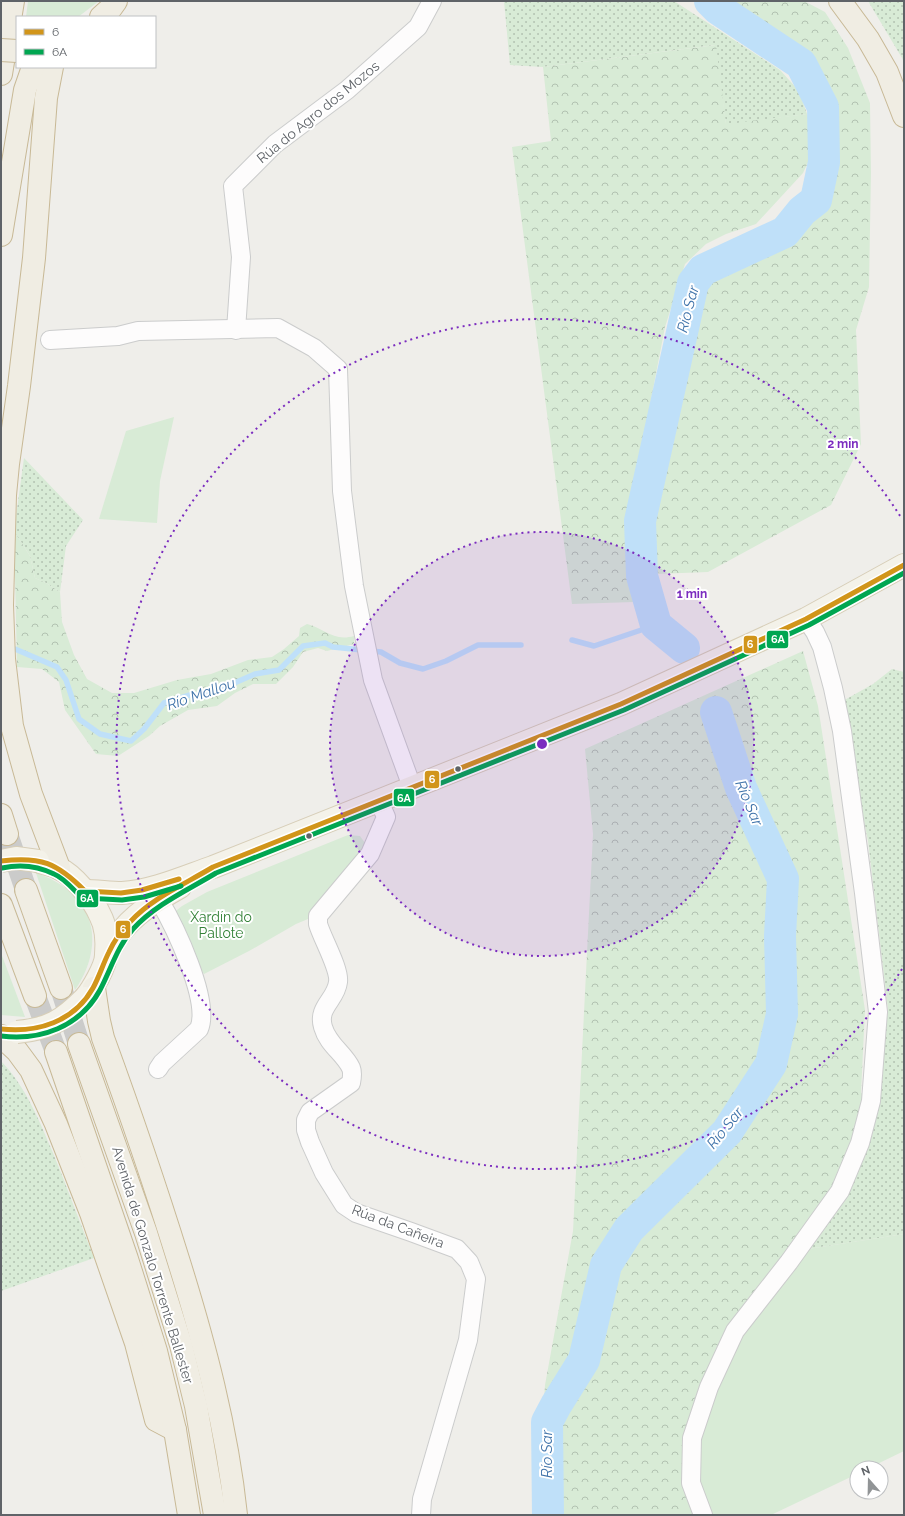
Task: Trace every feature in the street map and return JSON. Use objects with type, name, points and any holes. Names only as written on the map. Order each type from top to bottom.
[{"type":"highway","points":[[1,74],[13,1]]},
{"type":"highway","points":[[840,1],[868,39],[887,72],[904,116]]},
{"type":"highway","points":[[1,50],[16,51]]},
{"type":"highway","points":[[1,236],[25,90],[33,68]]},
{"type":"highway","points":[[52,68],[46,98],[34,258],[8,464],[4,524],[2,605],[4,659],[12,726],[31,794],[59,868]]},
{"type":"highway","points":[[26,890],[61,988]]},
{"type":"highway","points":[[1,905],[35,996]]},
{"type":"highway","points":[[89,993],[99,1021],[103,1038],[157,1189],[197,1320],[216,1397],[232,1481],[236,1515]]},
{"type":"highway","points":[[6,1032],[30,1070],[56,1124],[91,1213],[136,1343],[156,1420],[175,1430]]},
{"type":"highway","name":"Avenida de Gonzalo Torrente Ballester","points":[[79,1044],[146,1233],[181,1345],[196,1406],[215,1515]]},
{"type":"highway","name":"Avenida de Gonzalo Torrente Ballester","points":[[56,1052],[127,1259],[156,1351],[175,1430],[189,1515]]},
{"type":"main road","points":[[85,891],[121,893],[142,890],[169,883],[518,746],[621,704],[806,619],[900,567]]},
{"type":"main road","points":[[1,861],[16,858],[38,861],[59,868],[85,891],[100,916],[104,928],[106,956]]},
{"type":"main road","points":[[6,1032],[37,1030],[53,1024],[70,1013],[89,993],[106,956],[118,936],[134,918],[159,900],[213,867]]},
{"type":"street","name":"Rúa do Agro dos Mozos","points":[[236,330],[241,257],[233,186],[275,144],[347,90],[418,27],[432,1]]},
{"type":"street","points":[[50,340],[118,336],[138,331],[278,328],[314,348],[338,369],[342,491],[354,586],[364,643],[372,680],[412,787]]},
{"type":"street","points":[[703,1515],[691,1483],[692,1438],[709,1387],[735,1331],[789,1262],[840,1191],[860,1143],[871,1101],[878,1012],[864,893],[842,730],[834,688],[822,647],[815,632],[806,619]]},
{"type":"street","name":"Rúa da Cañeira","points":[[379,801],[386,817],[370,854],[318,916],[318,924],[338,973],[338,982],[335,991],[322,1015],[323,1027],[328,1038],[351,1068],[353,1076],[350,1083],[310,1112],[306,1120],[306,1130],[324,1172],[344,1205],[356,1213],[457,1249],[469,1262],[476,1279],[468,1340],[422,1499],[421,1515]]},
{"type":"street","points":[[158,1069],[162,1063],[199,1029],[202,1017],[196,987],[187,955],[159,900]]},
{"type":"green space","points":[[28,1],[99,1],[79,16],[26,16]]},
{"type":"green space","points":[[504,1],[674,1],[780,70],[799,91],[807,114],[726,125],[715,45],[543,67],[510,65]]},
{"type":"green space","points":[[720,1],[804,1],[825,12],[848,48],[870,103],[871,173],[869,287],[856,330],[861,444],[831,505],[708,572],[656,574],[647,531],[678,416],[708,283],[740,270],[780,245],[806,225],[828,197],[834,109],[815,61],[792,44]]},
{"type":"green space","points":[[868,1],[904,1],[904,63],[902,58]]},
{"type":"green space","points":[[716,45],[726,124],[807,114],[815,136],[813,152],[803,173],[756,224],[726,234],[706,244],[685,264],[665,327],[649,410],[630,557],[633,570],[634,602],[572,604],[512,147],[551,141],[543,67]]},
{"type":"green space","points":[[174,417],[160,481],[157,523],[99,519],[126,431]]},
{"type":"green space","points":[[24,458],[83,520],[66,546],[60,592],[35,578],[30,556],[14,531]]},
{"type":"green space","points":[[14,531],[30,556],[35,578],[60,592],[62,622],[74,655],[87,679],[112,693],[134,693],[177,680],[211,674],[248,660],[272,657],[299,636],[300,628],[307,624],[334,636],[354,636],[354,644],[327,651],[318,648],[303,652],[293,667],[276,684],[253,684],[235,693],[217,706],[188,710],[160,726],[149,736],[118,756],[96,754],[65,710],[59,682],[42,669],[17,667]]},
{"type":"green space","points":[[803,651],[818,706],[865,1010],[861,1093],[878,1095],[848,1197],[808,1249],[701,1515],[536,1515],[545,1385],[573,1231],[593,834],[585,749]]},
{"type":"green space","points":[[892,669],[904,672],[904,1234],[808,1249],[880,1087],[888,1009],[868,841],[841,702],[873,684]]},
{"type":"green space","name":"Xardín do Pallote","points":[[348,835],[360,836],[365,843],[364,851],[323,899],[313,908],[308,919],[204,974],[172,914],[182,906],[207,892]]},
{"type":"green space","points":[[36,873],[55,881],[71,892],[82,905],[89,920],[92,936],[91,954],[85,972],[75,990]]},
{"type":"green space","points":[[1,953],[25,1017],[1,1015]]},
{"type":"green space","points":[[1,1061],[18,1082],[37,1116],[94,1258],[1,1291]]},
{"type":"green space","points":[[904,1234],[904,1451],[885,1460],[849,1460],[849,1478],[771,1515],[701,1515],[698,1440],[714,1397],[749,1323],[808,1249]]},
{"type":"waterway","name":"Río Sar","points":[[684,648],[656,625],[642,576],[640,521],[693,283],[703,270],[785,232],[802,211],[816,200],[824,162],[823,107],[801,64],[718,9],[710,1]]},
{"type":"waterway","name":"Río Mallou","points":[[572,640],[594,646],[656,625]]},
{"type":"waterway","name":"Río Mallou","points":[[15,649],[57,667],[66,680],[79,719],[100,734],[131,741],[144,729],[164,703],[190,695],[207,695],[255,674],[279,670],[303,646],[325,643],[333,647],[381,652],[400,663],[423,669],[446,661],[478,645],[521,645]]},
{"type":"waterway","name":"Río Sar","points":[[548,1515],[547,1422],[584,1360],[606,1265],[629,1229],[727,1132],[771,1064],[782,1014],[780,936],[783,879],[741,788],[716,712]]},
{"type":"tunnel","points":[[7,834],[26,890]]},
{"type":"tunnel","points":[[61,988],[79,1044]]},
{"type":"tunnel","points":[[35,996],[56,1052]]},
{"type":"transit line","name":"6","points":[[1,1029],[15,1030],[41,1027],[65,1017],[76,1009],[85,1000],[93,988],[113,944],[130,922],[148,906],[169,892],[213,867],[621,704],[806,619],[904,565]]},
{"type":"transit line","name":"6A","points":[[1,1036],[16,1037],[44,1033],[58,1029],[82,1014],[92,1003],[100,990],[118,951],[133,929],[162,905],[216,873],[624,710],[809,625],[904,573]]},
{"type":"transit line","name":"6","points":[[1,861],[27,860],[48,864],[66,874],[85,891]]},
{"type":"transit line","name":"6A","points":[[2,868],[29,866],[48,871],[61,878],[80,896],[85,898],[122,900],[144,897],[181,886]]},
{"type":"transit line","name":"6","points":[[85,891],[121,893],[142,890],[179,879]]}]
